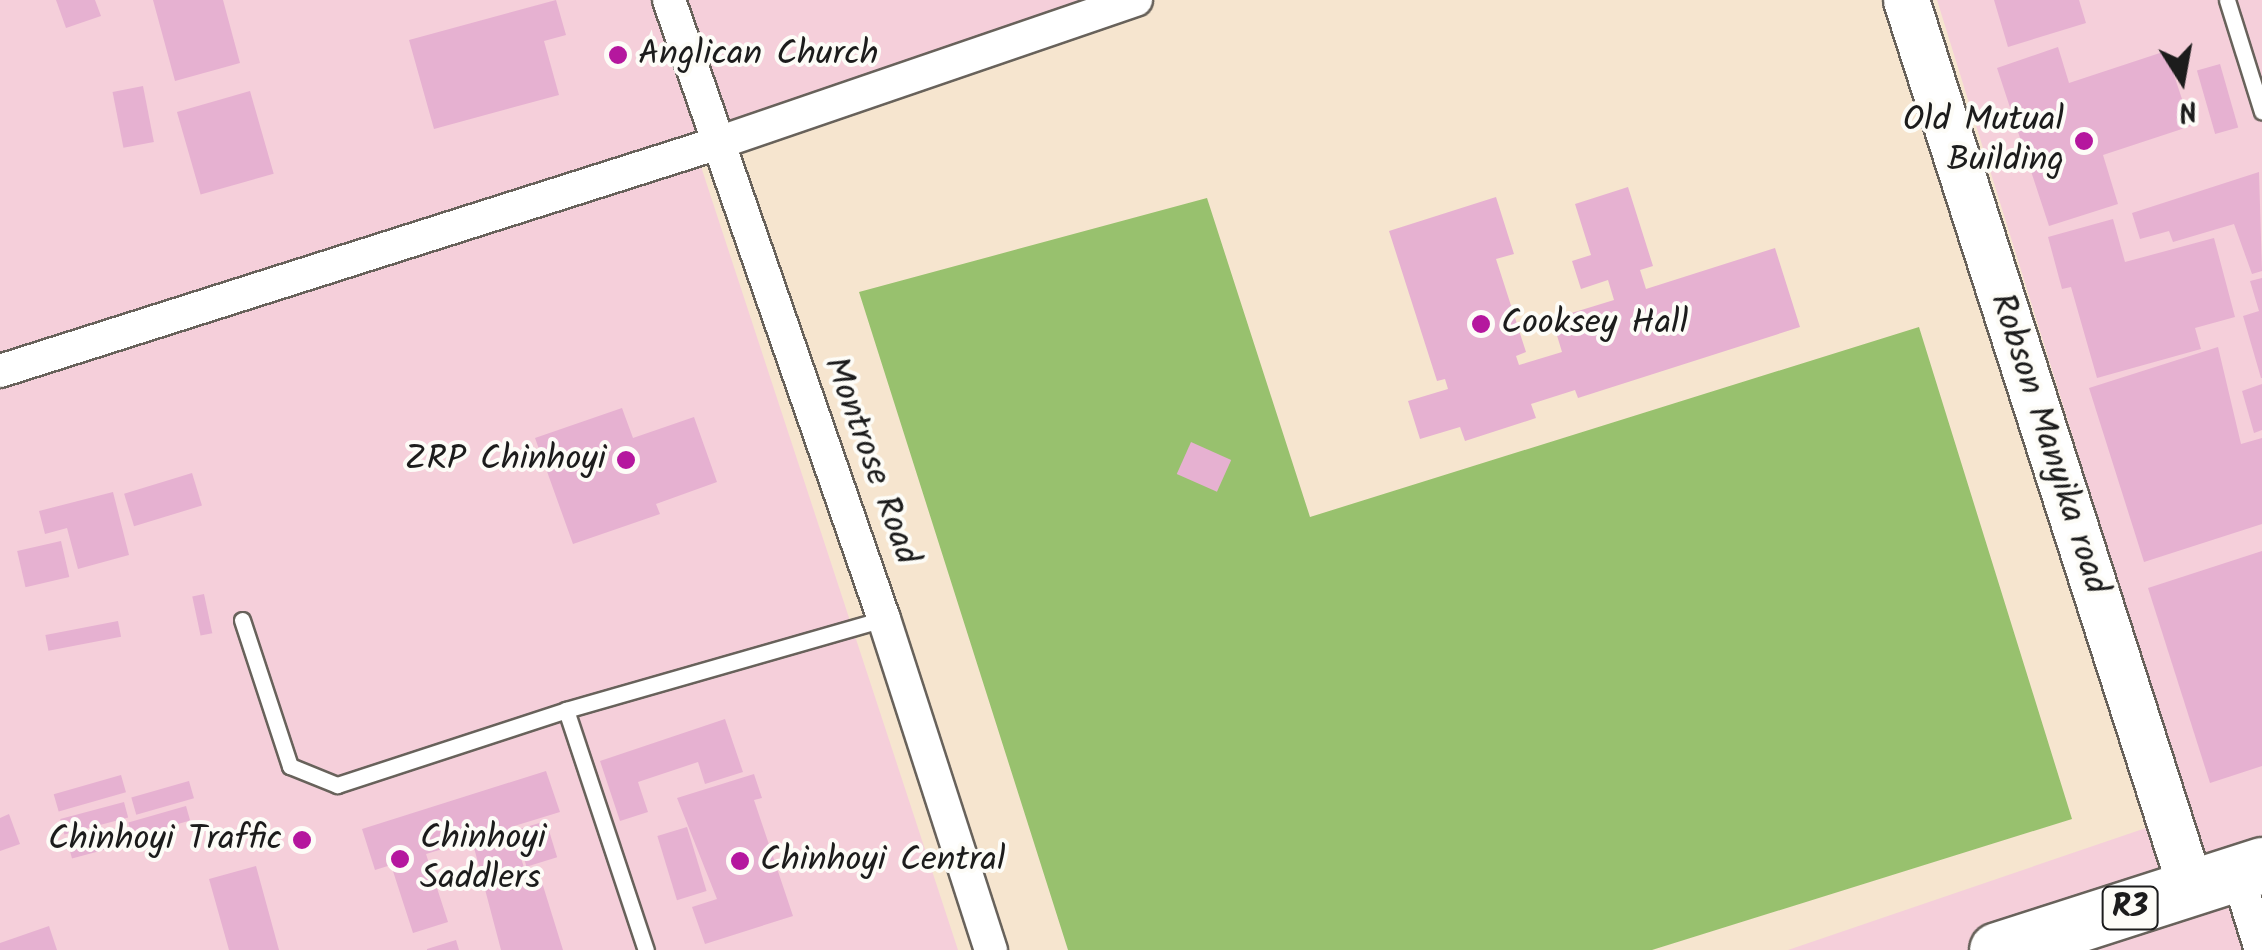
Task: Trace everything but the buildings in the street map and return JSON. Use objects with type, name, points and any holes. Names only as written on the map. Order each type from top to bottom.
[{"type":"highway","name":"R3","points":[[1997,950],[2230,876]]},
{"type":"street","name":"Montrose Road","points":[[669,0],[715,144],[884,618],[991,950]]},
{"type":"street","points":[[0,371],[715,144],[1075,10],[1136,0]]},
{"type":"street","name":"Robson Manyika road","points":[[1906,0],[2230,876]]},
{"type":"street","points":[[2230,876],[2260,950]]},
{"type":"lane","points":[[2226,0],[2262,112]]},
{"type":"lane","points":[[242,620],[290,766],[337,786],[566,710],[884,618]]},
{"type":"lane","points":[[566,710],[646,950]]},
{"type":"shaded area","points":[[0,0],[1111,0],[690,133],[958,950],[0,950]]},
{"type":"shaded area","points":[[1937,0],[2262,0],[2262,950],[1788,950],[2190,813]]},
{"type":"green space","points":[[1207,198],[1310,517],[1919,327],[2072,819],[1652,950],[1068,950],[859,292]]},
{"type":"place","name":"Anglican Church","points":[[618,55]]},
{"type":"place","name":"Old Mutual Building","points":[[2084,141]]},
{"type":"place","name":"Cooksey Hall","points":[[1481,324]]},
{"type":"place","name":"ZRP Chinhoyi","points":[[626,460]]},
{"type":"place","name":"Chinhoyi Traffic","points":[[302,840]]},
{"type":"place","name":"Chinhoyi Saddlers","points":[[400,859]]},
{"type":"place","name":"Chinhoyi Central","points":[[740,861]]}]
